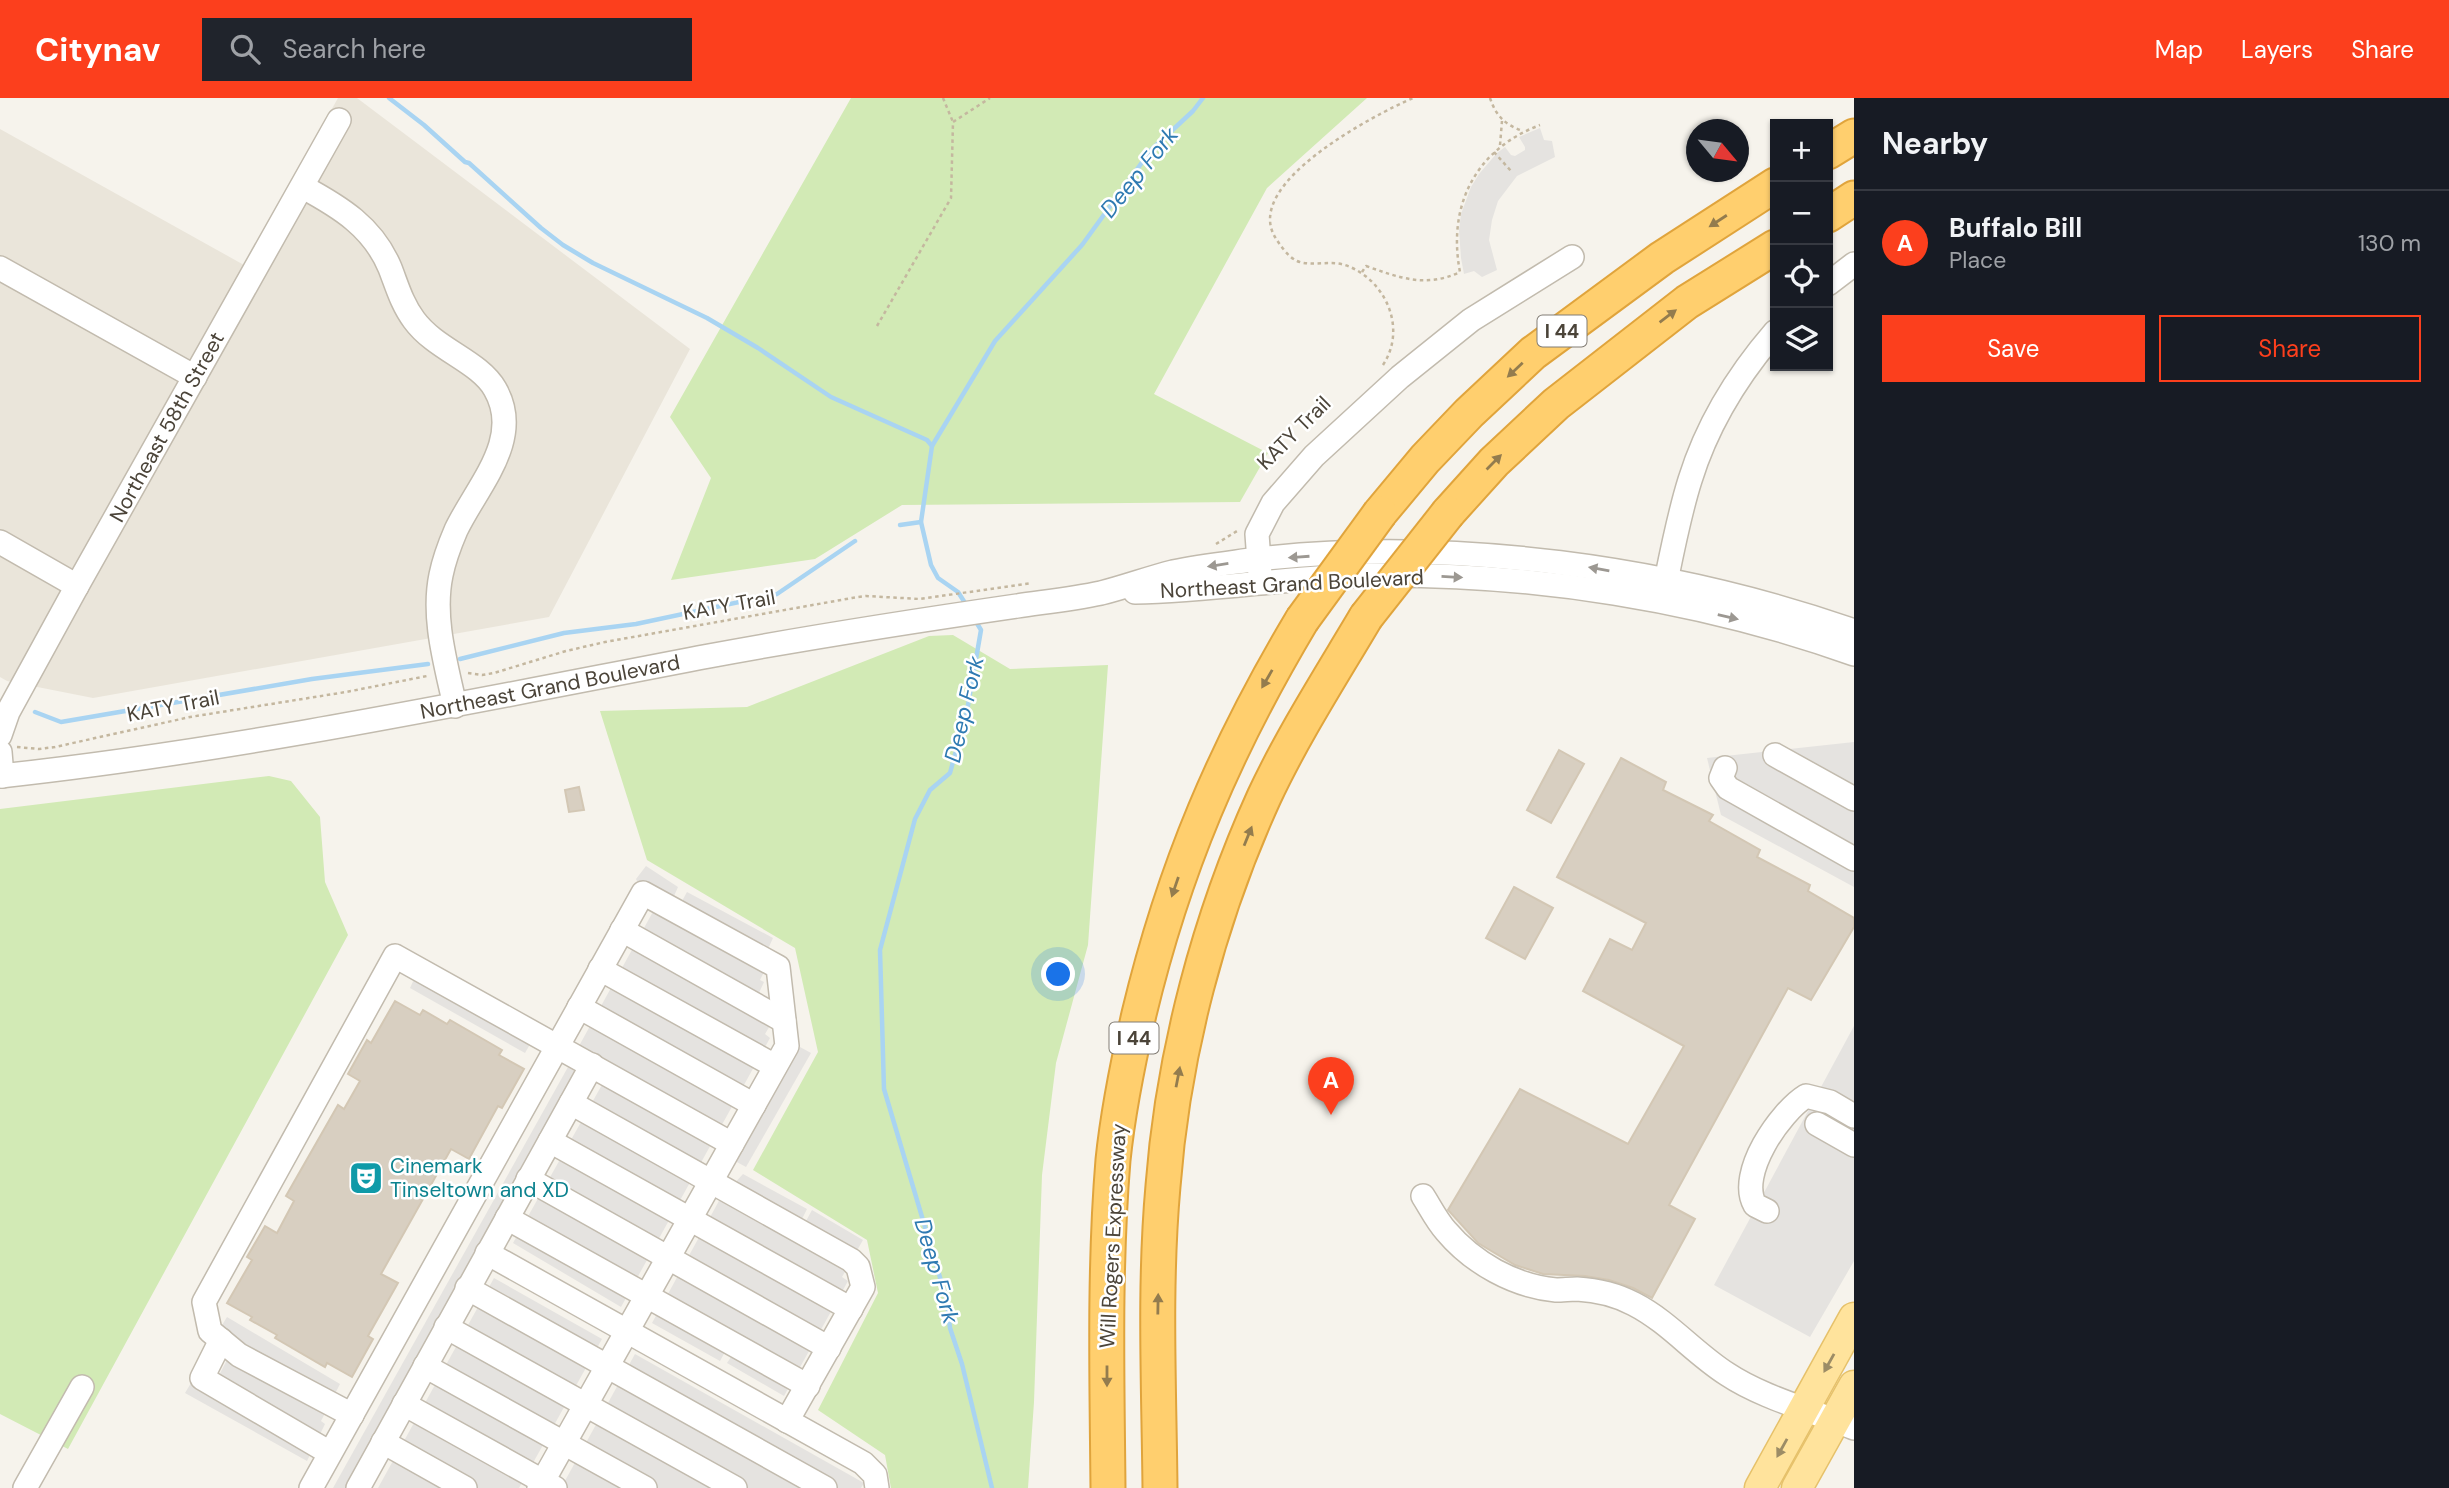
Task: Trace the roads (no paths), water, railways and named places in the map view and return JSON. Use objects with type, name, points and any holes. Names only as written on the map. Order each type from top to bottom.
[{"type":"highway","points":[[1833,149],[1854,136]]},
{"type":"highway","name":"Will Rogers Expressway","points":[[1108,1488],[1109,1222],[1118,1123],[1133,1043],[1166,915],[1189,847],[1264,683],[1302,620],[1380,513],[1425,459],[1469,413],[1533,353],[1661,258],[1770,187]]},
{"type":"highway","points":[[1833,212],[1854,198]]},
{"type":"highway","name":"I 44","points":[[1161,1482],[1158,1319],[1163,1184],[1171,1116],[1196,992],[1216,922],[1264,797],[1303,722],[1366,618],[1448,513],[1494,462],[1566,396],[1687,302],[1770,250]]},
{"type":"main road","points":[[1760,1488],[1854,1318]]},
{"type":"main road","points":[[1797,1488],[1845,1424],[1854,1386]]},
{"type":"street","name":"Northeast 58th Street","points":[[1,776],[8,712],[339,120]]},
{"type":"street","points":[[303,187],[363,225],[382,252],[414,321],[433,340],[480,371],[500,400],[503,440],[491,468],[456,530],[440,577],[439,629],[455,706]]},
{"type":"street","points":[[1260,570],[1257,534],[1273,503],[1314,456],[1400,377],[1471,320],[1572,257]]},
{"type":"street","points":[[1833,280],[1854,264]]},
{"type":"street","points":[[0,268],[195,377]]},
{"type":"street","points":[[1664,591],[1687,491],[1702,447],[1737,382],[1770,339]]},
{"type":"street","points":[[0,542],[77,586]]},
{"type":"street","name":"Northeast Grand Boulevard","points":[[1,776],[222,747],[455,706],[713,656],[925,609],[1023,605],[1100,593],[1180,591],[1260,570],[1383,553],[1478,556],[1587,566],[1750,622],[1854,654]]},
{"type":"street","name":"Northeast Grand Boulevard","points":[[1664,591],[1767,603],[1854,631]]},
{"type":"street","points":[[1775,755],[1854,799]]},
{"type":"street","points":[[1725,768],[1721,778],[1728,789],[1854,859]]},
{"type":"street","points":[[311,1488],[643,893],[778,967],[787,1046],[565,1443],[546,1486],[404,1404]]},
{"type":"street","points":[[622,930],[784,1021]]},
{"type":"street","points":[[352,1415],[239,1355],[210,1331],[204,1302],[395,956],[732,1144]]},
{"type":"street","points":[[600,969],[775,1066]]},
{"type":"street","points":[[579,1007],[754,1105]]},
{"type":"street","points":[[365,1486],[383,1442],[593,1065]]},
{"type":"street","points":[[1767,1211],[1755,1205],[1750,1191],[1761,1151],[1782,1117],[1807,1096],[1830,1102],[1854,1116]]},
{"type":"street","points":[[571,1103],[851,1260],[858,1267],[863,1287],[787,1421]]},
{"type":"street","points":[[1817,1124],[1854,1145]]},
{"type":"street","points":[[550,1141],[851,1309]]},
{"type":"street","points":[[528,1180],[829,1348]]},
{"type":"street","points":[[1423,1196],[1445,1230],[1472,1257],[1492,1269],[1510,1278],[1556,1290],[1578,1289],[1631,1302],[1669,1326],[1726,1374],[1744,1384],[1845,1424]]},
{"type":"street","points":[[507,1218],[808,1386]]},
{"type":"street","points":[[487,1253],[869,1468],[875,1475],[877,1488]]},
{"type":"street","points":[[467,1288],[825,1488]]},
{"type":"street","points":[[446,1327],[735,1488]]},
{"type":"street","points":[[221,1340],[202,1378],[330,1453]]},
{"type":"street","points":[[425,1366],[645,1488]]},
{"type":"street","points":[[25,1488],[82,1387]]},
{"type":"street","points":[[383,1442],[465,1488]]},
{"type":"waterway","points":[[389,98],[563,245],[593,263],[707,318],[758,348],[831,397],[927,440],[932,446]]},
{"type":"waterway","name":"Deep Fork","points":[[967,606],[958,592],[938,578],[931,565],[921,522],[932,446],[995,341],[1082,245],[1151,150],[1193,111],[1203,98]]},
{"type":"waterway","points":[[900,525],[921,522]]},
{"type":"waterway","points":[[460,659],[564,633],[636,624],[777,594],[855,541]]},
{"type":"waterway","name":"Deep Fork","points":[[975,620],[981,630],[967,711],[950,773],[930,790],[915,819],[880,950],[884,1089],[947,1301],[950,1328],[962,1364],[992,1488]]},
{"type":"waterway","points":[[35,712],[61,722],[312,679],[428,664]]},
{"type":"place","name":"Buffalo Bill","points":[[1331,1115]]},
{"type":"place","name":"Cinemark Tinseltown and XD","points":[[366,1178]]}]
